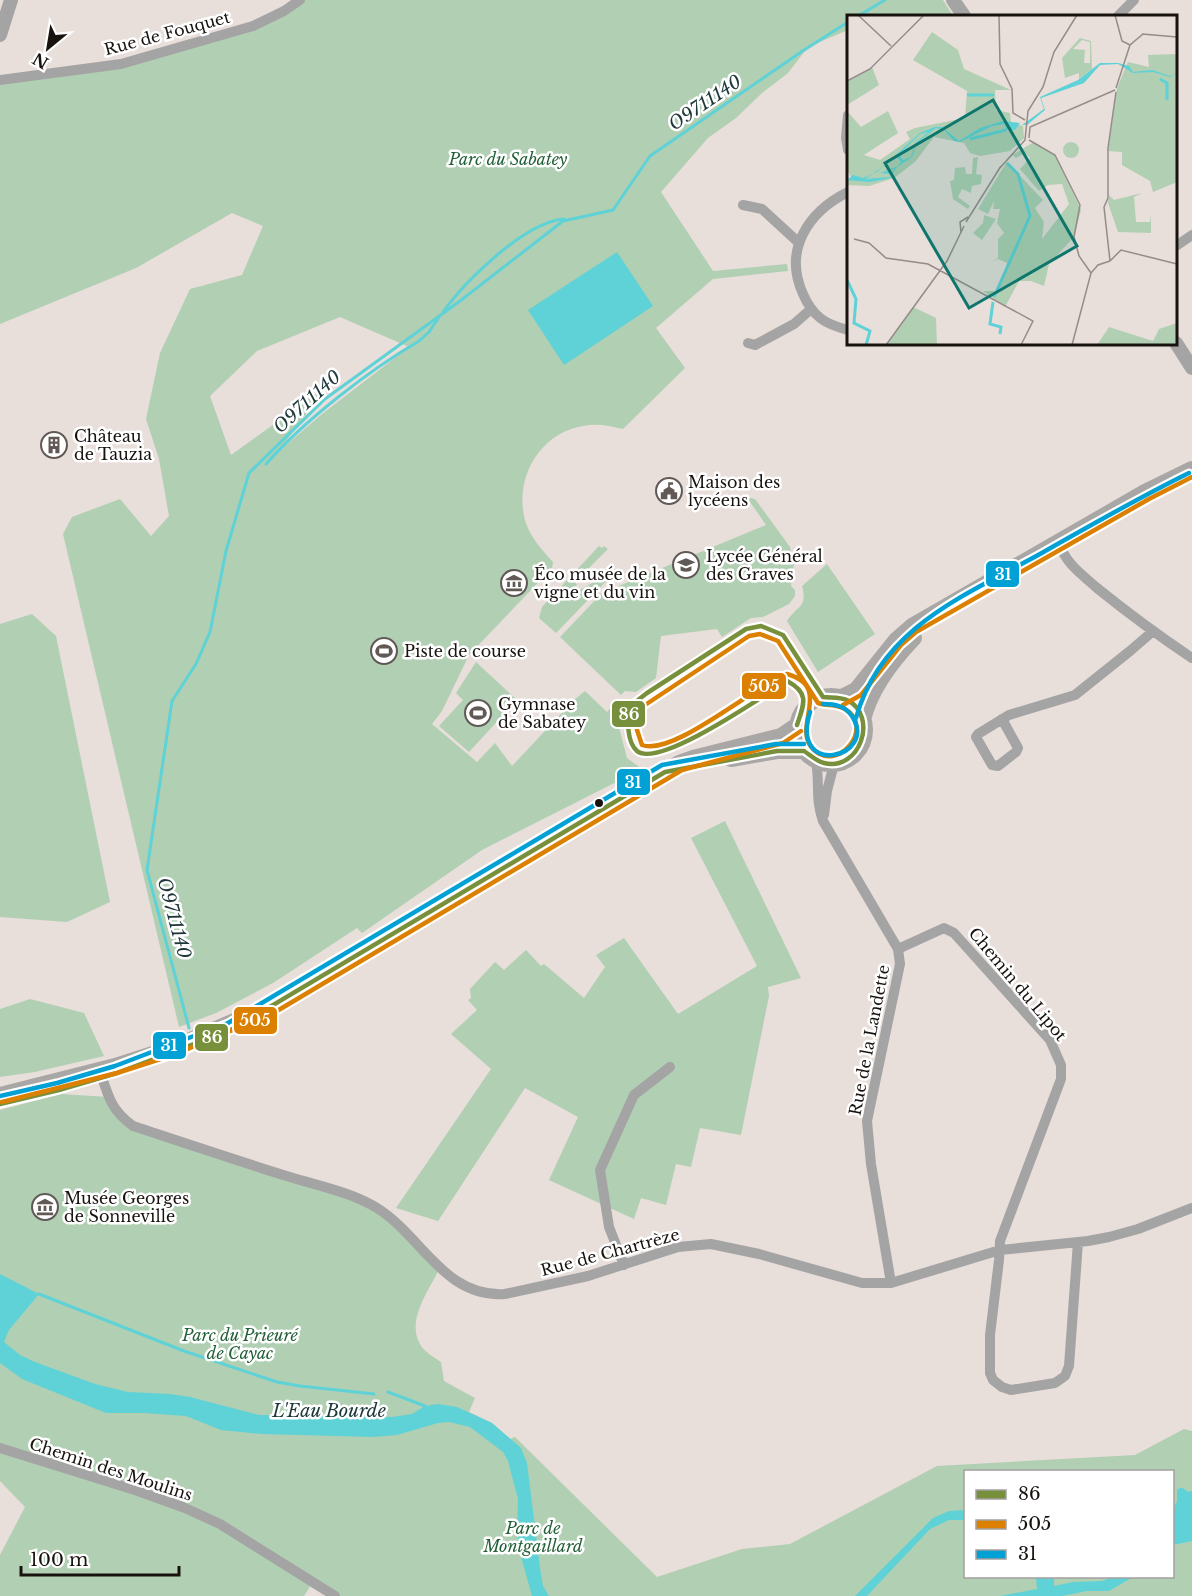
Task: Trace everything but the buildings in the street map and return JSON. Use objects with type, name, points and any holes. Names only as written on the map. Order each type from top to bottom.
[{"type":"main road","points":[[863,720],[868,701],[904,649],[918,634],[1145,492],[1192,470]]},
{"type":"main road","points":[[840,698],[856,690],[897,640],[912,626],[1052,550],[1192,480]]},
{"type":"main road","points":[[665,772],[777,751],[810,756],[834,764],[852,756],[859,749],[865,730],[858,710],[850,703],[832,696],[815,700],[803,710],[797,734],[810,756]]},
{"type":"main road","points":[[0,1104],[176,1053],[231,1030],[679,763],[781,736],[798,725]]},
{"type":"main road","points":[[0,1095],[101,1075]]},
{"type":"street","points":[[0,34],[11,0]]},
{"type":"street","name":"Rue de Fouquet","points":[[0,80],[121,64],[253,26],[284,11],[300,0]]},
{"type":"street","points":[[953,0],[962,15]]},
{"type":"street","points":[[1119,15],[1134,0]]},
{"type":"street","points":[[847,193],[833,200],[817,213],[798,242],[795,262],[798,284],[810,310],[831,325],[847,329]]},
{"type":"street","points":[[743,205],[762,208],[798,242]]},
{"type":"street","points":[[1177,245],[1192,236]]},
{"type":"street","points":[[748,344],[755,345],[794,324],[810,310]]},
{"type":"street","points":[[1177,345],[1192,368]]},
{"type":"street","points":[[1144,504],[1157,492],[1192,475]]},
{"type":"street","points":[[1052,550],[1152,632],[1192,658]]},
{"type":"street","points":[[1002,719],[1031,707],[1054,703],[1075,695],[1152,632]]},
{"type":"street","name":"Rue de la Landette","points":[[810,756],[819,775],[818,807],[823,821],[898,949],[900,964],[867,1121],[871,1164],[891,1283]]},
{"type":"street","points":[[823,821],[834,764]]},
{"type":"street","name":"Chemin du Lipot","points":[[898,949],[944,928],[954,933],[1050,1040],[1061,1065],[1061,1079],[1000,1237],[1000,1250]]},
{"type":"street","points":[[624,1265],[609,1227],[600,1170],[634,1095],[670,1067]]},
{"type":"street","name":"Rue de Chartrèze","points":[[101,1075],[109,1100],[119,1116],[133,1126],[359,1198],[395,1220],[440,1268],[458,1283],[474,1291],[492,1294],[505,1294],[588,1276],[678,1247],[711,1244],[759,1254],[862,1283],[891,1283],[1000,1250],[1109,1237],[1138,1229],[1192,1208]]},
{"type":"street","points":[[1000,1250],[990,1335],[990,1373],[995,1383],[1011,1390],[1055,1383],[1069,1370],[1078,1242]]},
{"type":"street","name":"Chemin des Moulins","points":[[0,1448],[185,1508],[220,1524],[335,1596]]},
{"type":"green space","name":"Parc du Sabatey","points":[[300,0],[943,0],[952,15],[847,15],[847,30],[808,47],[788,73],[762,93],[736,118],[708,138],[661,192],[713,271],[787,264],[788,271],[713,279],[656,328],[685,368],[623,429],[593,425],[567,430],[542,448],[527,474],[523,489],[525,520],[533,537],[553,562],[552,568],[469,655],[442,711],[432,724],[477,762],[495,743],[512,766],[585,691],[607,712],[613,705],[627,758],[642,769],[482,850],[362,933],[357,928],[273,983],[216,1013],[179,1027],[63,534],[72,517],[120,499],[151,536],[169,516],[159,459],[146,419],[160,353],[190,289],[242,275],[263,226],[232,213],[136,268],[0,324],[0,80],[121,64],[253,26]],"holes":[[[340,317],[409,347],[322,414],[278,452],[327,386],[231,455],[210,396],[257,351]]]},
{"type":"green space","points":[[748,499],[755,499],[790,547],[794,563],[791,586],[795,590],[795,596],[789,604],[763,617],[751,618],[722,637],[717,629],[661,636],[656,678],[636,692],[625,691],[621,695],[560,637],[602,593],[766,525]]},
{"type":"green space","points":[[599,546],[608,549],[575,582],[577,585],[559,599],[560,601],[619,568],[556,633],[539,618],[542,607]]},
{"type":"green space","points":[[827,564],[875,634],[818,672],[787,621],[803,603],[802,586]]},
{"type":"green space","points":[[32,614],[56,636],[110,902],[67,922],[0,917],[0,624]]},
{"type":"green space","name":"Gymnase de Sabatey","points":[[476,662],[517,700],[469,752],[439,726],[463,700],[456,693]]},
{"type":"green space","points":[[725,821],[801,978],[768,987],[769,996],[741,1135],[700,1128],[691,1167],[676,1164],[666,1205],[641,1198],[634,1219],[549,1180],[578,1117],[525,1088],[438,1221],[396,1208],[491,1069],[451,1034],[477,1010],[468,1000],[471,998],[470,989],[495,962],[504,970],[526,950],[541,966],[544,964],[584,998],[605,967],[596,955],[624,938],[678,1014],[757,966],[691,838]]},
{"type":"green space","points":[[30,999],[84,1013],[104,1056],[35,1072],[0,1077],[0,1009]]},
{"type":"green space","name":"Parc du Prieuré de Cayac","points":[[61,1094],[108,1097],[119,1116],[375,1207],[440,1268],[420,1307],[416,1328],[417,1338],[422,1347],[441,1362],[444,1381],[475,1398],[469,1412],[492,1423],[510,1439],[515,1437],[657,1577],[742,1549],[790,1544],[937,1466],[1135,1455],[1184,1429],[1192,1431],[1192,1596],[335,1596],[313,1582],[304,1596],[0,1596],[0,1555],[25,1507],[0,1481],[0,1110]]},
{"type":"water","points":[[617,252],[653,306],[564,365],[528,310]]},
{"type":"water","points":[[0,1274],[39,1294],[9,1330],[4,1342],[20,1355],[35,1362],[95,1384],[128,1392],[190,1397],[259,1415],[392,1417],[412,1414],[425,1406],[438,1404],[457,1407],[492,1423],[521,1448],[527,1463],[540,1568],[543,1586],[549,1596],[532,1596],[520,1553],[517,1533],[518,1499],[508,1461],[503,1452],[470,1427],[449,1422],[438,1423],[397,1435],[373,1437],[262,1434],[221,1430],[186,1416],[106,1413],[22,1379],[0,1363]]},
{"type":"water","points":[[1183,1488],[1188,1492],[1192,1491],[1192,1541],[1174,1545],[1174,1506],[1177,1502],[1177,1490]]},
{"type":"water","points":[[964,1510],[964,1520],[949,1520],[930,1529],[867,1596],[855,1596],[933,1518],[949,1511]]},
{"type":"water","points":[[1036,1578],[1054,1578],[1054,1586],[1073,1582],[1102,1581],[1110,1578],[1131,1578],[1109,1591],[1087,1591],[1062,1596],[1000,1596],[1037,1589]]},
{"type":"waterway","name":"O9711140","points":[[860,15],[885,0]]},
{"type":"waterway","name":"O9711140","points":[[189,1028],[147,870],[172,701],[196,664],[210,632],[226,551],[249,473],[325,399],[460,301],[563,221],[613,210],[650,156],[847,23]]},
{"type":"waterway","points":[[443,312],[466,285],[497,255],[532,230],[564,219]]},
{"type":"waterway","points":[[266,464],[299,430],[338,397],[419,341],[429,332],[439,317]]},
{"type":"waterway","name":"L'Eau Bourde","points":[[39,1294],[184,1351],[277,1382],[374,1394]]},
{"type":"waterway","name":"L'Eau Bourde","points":[[388,1392],[425,1406]]},
{"type":"transit line","name":"31","points":[[856,718],[868,687],[885,660],[906,637],[930,617],[984,584],[1189,473]]},
{"type":"transit line","name":"505","points":[[843,705],[861,695],[901,645],[916,632],[1149,499],[1192,477]]},
{"type":"transit line","name":"86","points":[[797,725],[802,711],[802,695],[794,685],[787,681],[712,728],[666,750],[649,754],[637,751],[633,747],[628,718],[629,707],[647,693],[746,629],[761,626],[783,635],[823,697]]},
{"type":"transit line","name":"505","points":[[760,634],[778,641],[818,703],[842,707],[854,717],[855,737],[850,746],[832,756],[823,755],[813,749],[807,740],[806,730],[810,698],[808,688],[801,680],[787,674],[673,741],[656,746],[642,745],[637,730],[636,711],[749,636],[760,634]]},
{"type":"transit line","name":"86","points":[[804,751],[824,763],[837,764],[856,751],[861,741],[862,718],[857,708],[844,699],[823,697]]},
{"type":"transit line","name":"31","points":[[810,712],[807,733],[812,747],[821,754],[833,755],[845,751],[854,743],[857,731],[852,716],[839,706],[823,704]]},
{"type":"transit line","name":"505","points":[[2,1102],[117,1073],[176,1054],[277,1011],[682,770],[783,743],[801,731]]},
{"type":"transit line","name":"31","points":[[0,1096],[57,1083],[115,1066],[228,1023],[662,765],[776,744],[804,744]]},
{"type":"transit line","name":"86","points":[[0,1104],[117,1073],[231,1030],[665,772],[777,751],[804,751]]},
{"type":"place","name":"Château de Tauzia","points":[[54,445]]},
{"type":"place","name":"Maison des lycéens","points":[[669,491]]},
{"type":"place","name":"Lycée Général des Graves","points":[[686,565]]},
{"type":"place","name":"Éco musée de la vigne et du vin","points":[[514,583]]},
{"type":"place","name":"Piste de course","points":[[384,651]]},
{"type":"place","name":"Gymnase de Sabatey","points":[[478,713]]},
{"type":"place","name":"Musée Georges de Sonneville","points":[[45,1207]]},
{"type":"park label","name":"Parc de Montgaillard","points":[[533,1537]]}]
